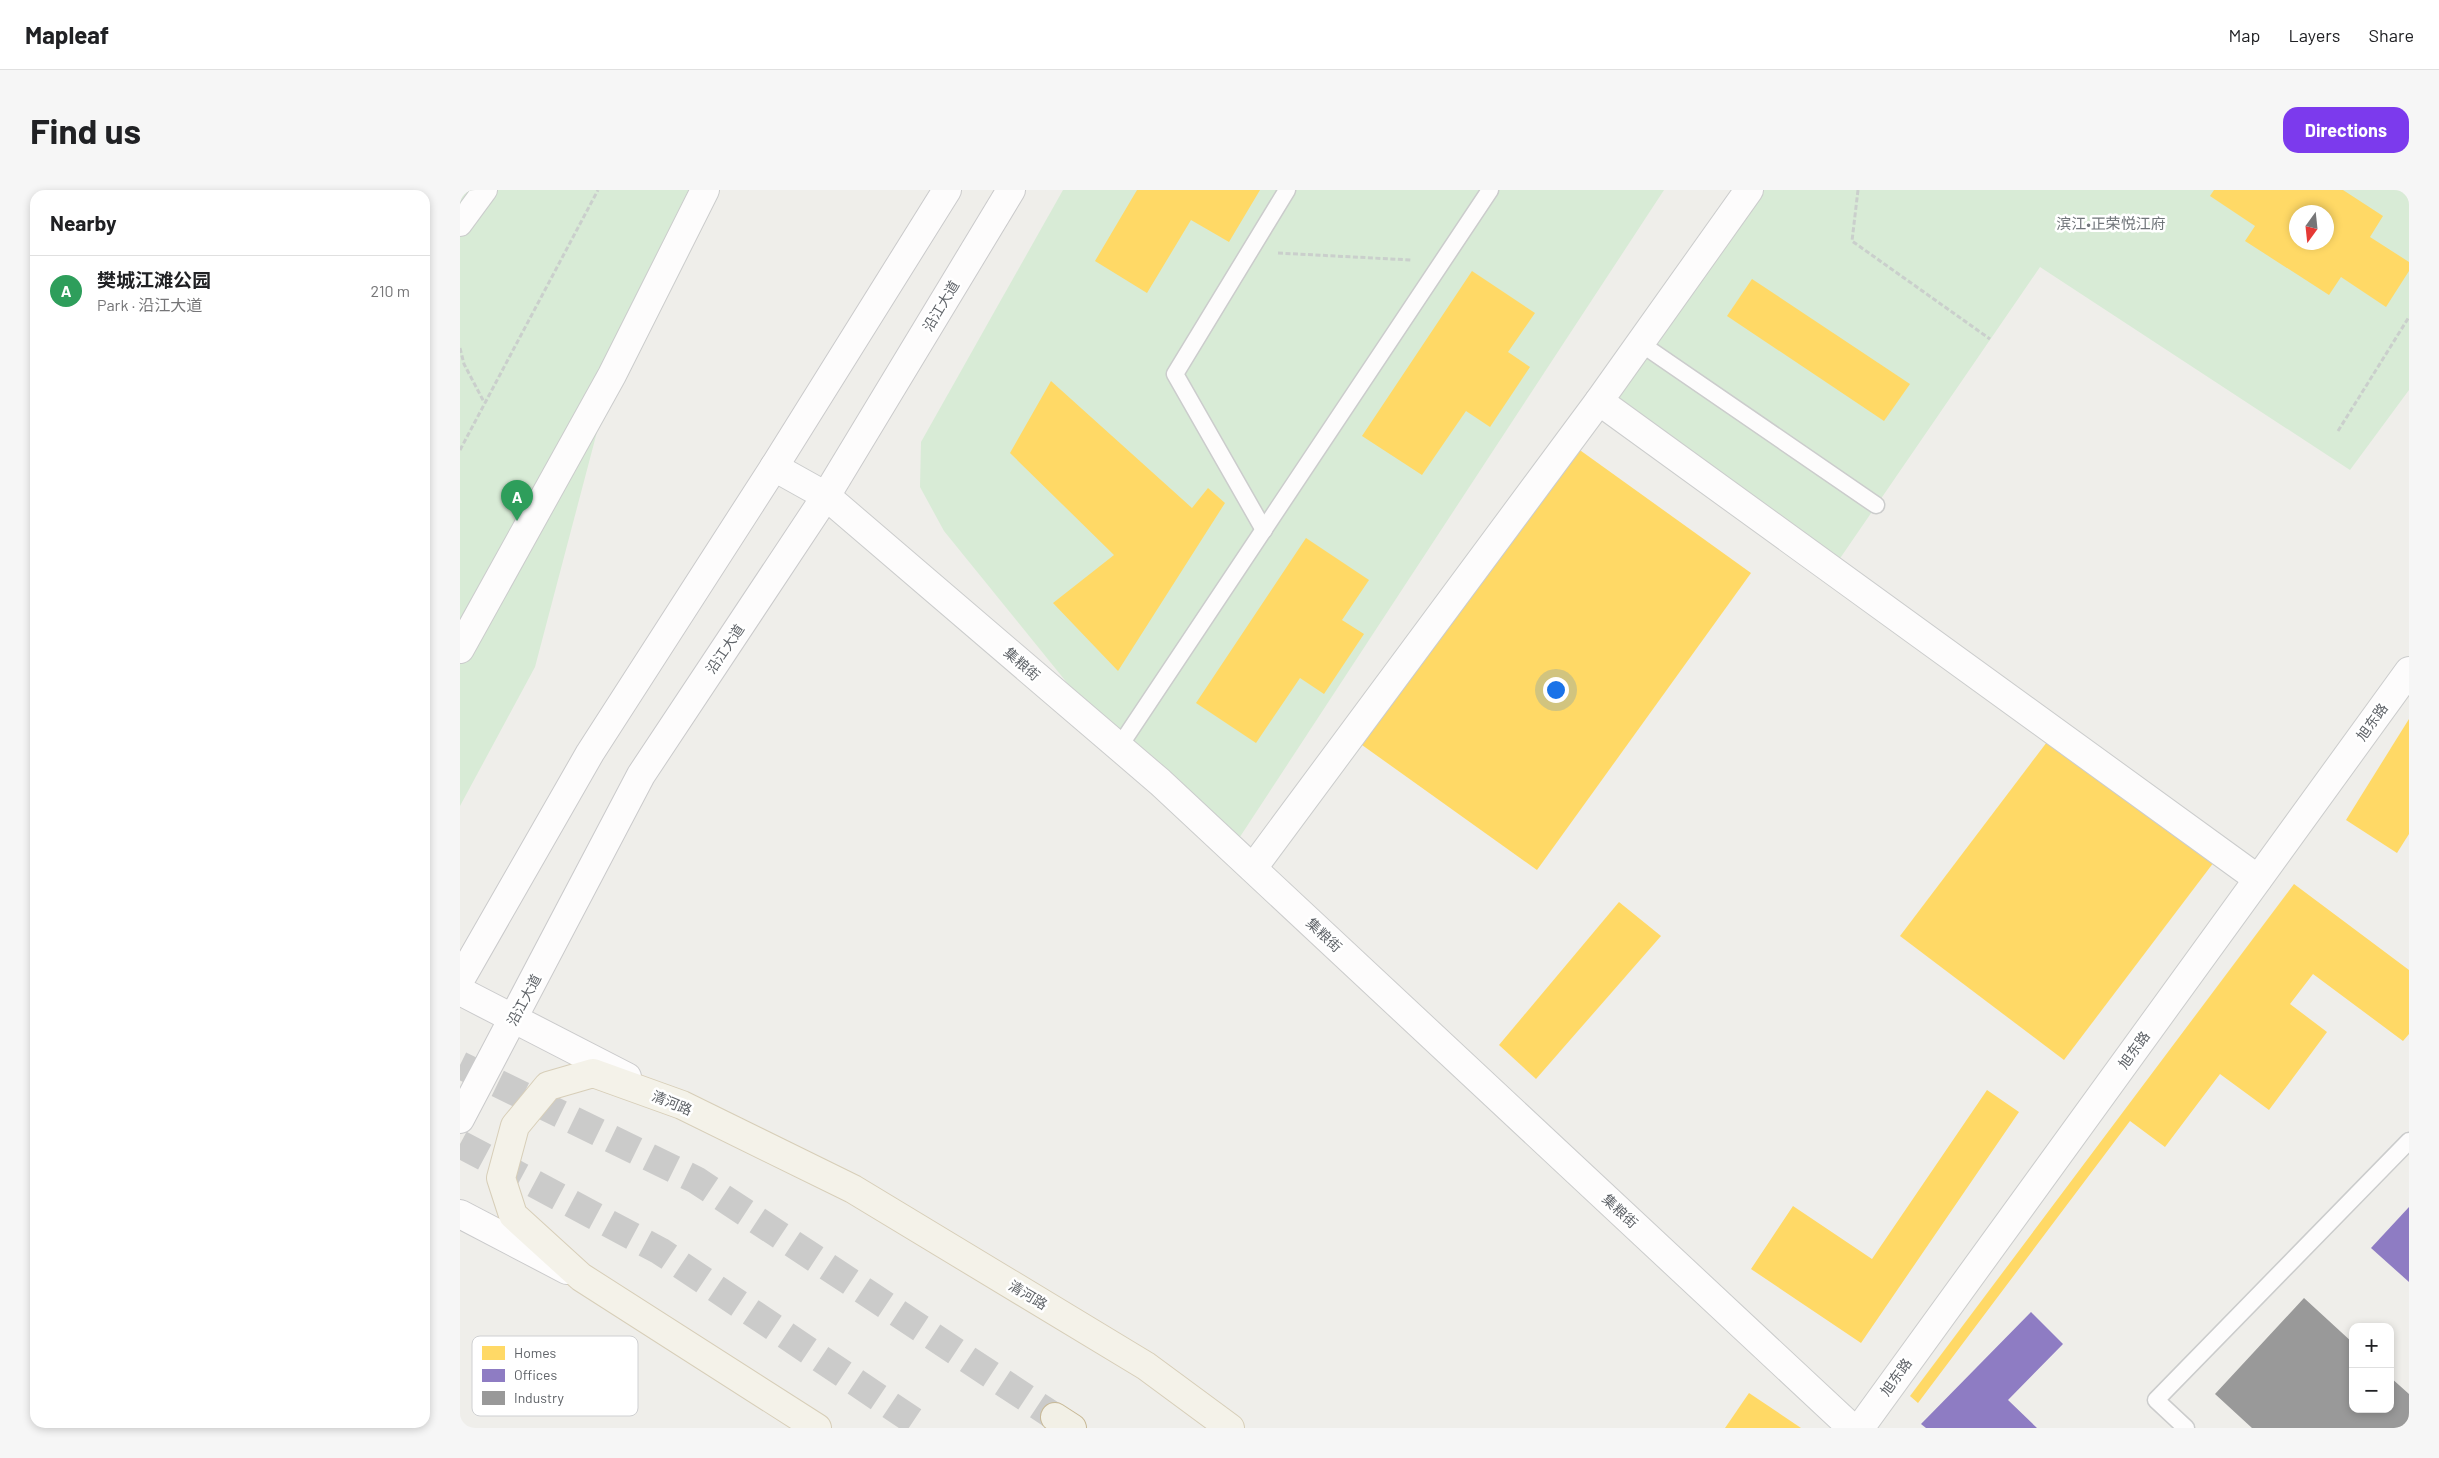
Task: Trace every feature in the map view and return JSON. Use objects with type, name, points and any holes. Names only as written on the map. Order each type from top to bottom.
[{"type":"main road","name":"清河路","points":[[817,1428],[582,1278],[513,1215],[502,1178],[514,1126],[548,1086],[593,1074],[682,1105],[853,1189],[1146,1366],[1230,1428]]},
{"type":"street","points":[[460,224],[485,190]]},
{"type":"street","points":[[460,649],[612,375],[705,190]]},
{"type":"street","points":[[460,980],[590,753],[774,467],[947,190]]},
{"type":"street","name":"沿江大道","points":[[460,1119],[642,775],[826,496],[1011,190]]},
{"type":"street","points":[[1253,868],[1599,401],[1749,190]]},
{"type":"street","points":[[1599,401],[2258,879]]},
{"type":"street","name":"集粮街","points":[[774,467],[826,496],[1160,782],[1852,1428]]},
{"type":"street","name":"旭东路","points":[[1860,1428],[2409,671]]},
{"type":"street","points":[[460,991],[682,1105]]},
{"type":"street","points":[[460,1214],[582,1278]]},
{"type":"lane","points":[[1264,530],[1175,374],[1287,190]]},
{"type":"lane","points":[[1120,747],[1490,190]]},
{"type":"lane","points":[[1640,343],[1876,505]]},
{"type":"lane","points":[[2186,1428],[2156,1400],[2409,1141]]},
{"type":"path","points":[[460,450],[598,190]]},
{"type":"path","points":[[1858,190],[1852,241],[1990,339]]},
{"type":"path","points":[[1249,252],[1442,262]]},
{"type":"path","points":[[2338,431],[2409,317]]},
{"type":"path","points":[[460,348],[464,364],[485,403]]},
{"type":"green space","points":[[460,190],[705,190],[612,375],[535,667],[460,806]]},
{"type":"green space","points":[[1063,190],[1664,190],[1232,849],[1119,747],[944,531],[920,487],[921,442]]},
{"type":"green space","points":[[1749,190],[2409,190],[2409,390],[2350,470],[2040,267],[1832,570],[1599,401]]},
{"type":"building: Homes","points":[[1137,190],[1260,190],[1229,242],[1191,220],[1147,293],[1095,261]]},
{"type":"building: Homes","points":[[2214,190],[2343,190],[2383,216],[2370,237],[2409,262],[2409,271],[2386,307],[2341,277],[2329,295],[2245,241],[2255,226],[2210,196]]},
{"type":"building: Homes","points":[[1472,271],[1535,313],[1508,352],[1530,367],[1490,427],[1466,411],[1422,475],[1362,436]]},
{"type":"building: Homes","points":[[1752,279],[1910,384],[1884,421],[1727,316]]},
{"type":"building: Homes","points":[[1051,381],[1192,508],[1208,488],[1225,503],[1118,671],[1053,603],[1114,555],[1010,453]]},
{"type":"building: Homes","points":[[1570,443],[1751,573],[1537,870],[1355,740]]},
{"type":"building: Homes","points":[[1306,538],[1369,580],[1342,620],[1364,634],[1324,694],[1300,678],[1256,743],[1196,703]]},
{"type":"building: Homes","points":[[2409,719],[2409,834],[2397,853],[2346,820]]},
{"type":"building: Homes","points":[[2050,738],[2214,862],[2064,1060],[1900,936]]},
{"type":"building: Homes","points":[[2294,884],[2409,970],[2409,1034],[2403,1041],[2313,974],[2290,1004],[2327,1032],[2269,1110],[2220,1074],[2165,1147],[2130,1121],[1918,1403],[1910,1396]]},
{"type":"building: Homes","points":[[1619,902],[1661,936],[1536,1079],[1499,1045]]},
{"type":"building: Homes","points":[[1987,1090],[2019,1112],[1861,1343],[1751,1269],[1793,1206],[1872,1259]]},
{"type":"building: Homes","points":[[1749,1393],[1801,1428],[1725,1428]]},
{"type":"building: Offices","points":[[2409,1207],[2409,1282],[2371,1248]]},
{"type":"building: Offices","points":[[2031,1312],[2063,1344],[2008,1400],[2037,1428],[1926,1428],[1921,1424]]},
{"type":"building: Industry","points":[[2304,1298],[2349,1339],[2349,1413],[2394,1413],[2394,1381],[2409,1394],[2409,1428],[2252,1428],[2215,1394]]},
{"type":"tunnel","points":[[460,1065],[696,1180],[1055,1417]]},
{"type":"tunnel","points":[[460,1144],[660,1251],[924,1428]]},
{"type":"place","name":"樊城江滩公园","points":[[517,521]]},
{"type":"district","name":"滨江•正荣悦江府","points":[[2111,224]]}]
